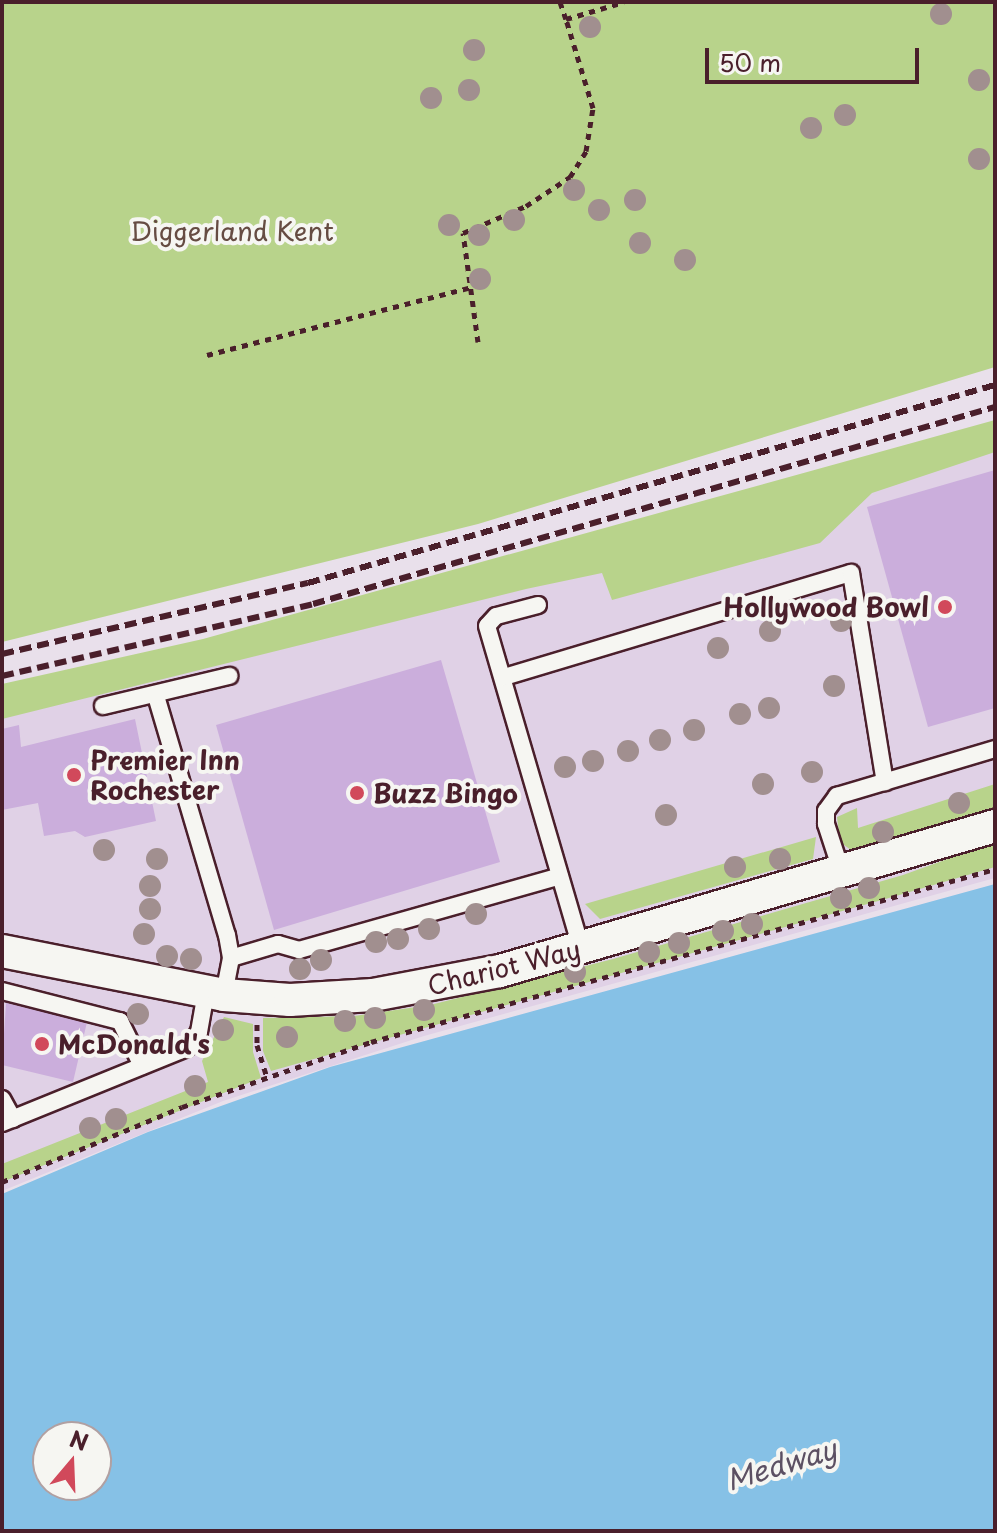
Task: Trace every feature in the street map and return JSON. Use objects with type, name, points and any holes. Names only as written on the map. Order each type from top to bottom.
[{"type":"street","name":"Chariot Way","points":[[2,951],[215,994],[260,998],[331,997],[430,987],[842,873],[995,826]]},
{"type":"lane","points":[[504,677],[851,573],[885,782]]},
{"type":"lane","points":[[538,605],[496,616],[487,626],[581,947]]},
{"type":"lane","points":[[103,706],[156,696],[229,676]]},
{"type":"lane","points":[[2,1099],[8,1121],[187,1048],[199,1032],[231,958],[156,696]]},
{"type":"lane","points":[[842,873],[832,852],[826,811],[837,796],[995,749]]},
{"type":"lane","points":[[231,958],[278,944],[299,950],[560,876]]},
{"type":"lane","points":[[2,991],[120,1021],[142,1066]]},
{"type":"path","points":[[478,342],[463,233],[558,186],[586,151],[593,108],[560,2]]},
{"type":"path","points":[[566,19],[624,2]]},
{"type":"path","points":[[207,355],[471,287]]},
{"type":"path","points":[[2,1182],[267,1078],[371,1042],[995,869]]},
{"type":"path","points":[[260,998],[257,1045],[267,1078]]},
{"type":"shaded area","points":[[995,427],[995,878],[424,1036],[223,1101],[2,1191],[2,699]]},
{"type":"green space","name":"Diggerland Kent","points":[[2,2],[995,2],[995,367],[478,524],[2,642]]},
{"type":"green space","points":[[995,420],[995,452],[872,493],[820,543],[612,600],[602,573],[526,589],[2,719],[2,684],[203,639]]},
{"type":"green space","points":[[995,784],[995,808],[855,853],[840,842],[837,817],[857,808],[858,828]]},
{"type":"green space","points":[[816,837],[813,859],[600,919],[585,904]]},
{"type":"green space","points":[[995,842],[995,867],[896,896],[271,1071],[263,1051],[263,1018],[354,1016],[430,1005],[613,959],[903,875]]},
{"type":"green space","points":[[224,1017],[253,1024],[253,1052],[261,1078],[2,1182],[2,1164],[208,1082],[202,1061]]},
{"type":"water","name":"Medway","points":[[995,884],[995,1531],[2,1531],[2,1194],[148,1132],[330,1067]]},
{"type":"building","name":"Hollywood Bowl","points":[[995,470],[995,708],[928,727],[867,507]]},
{"type":"building","name":"Buzz Bingo","points":[[441,660],[500,862],[274,930],[216,725]]},
{"type":"building","name":"Premier Inn Rochester","points":[[135,719],[156,821],[85,837],[75,831],[44,836],[38,803],[2,810],[2,729],[19,725],[21,747]]},
{"type":"building","name":"McDonald's","points":[[6,1003],[87,1022],[73,1082],[2,1065]]},
{"type":"railway","points":[[2,654],[308,583],[995,385]]},
{"type":"railway","points":[[2,676],[313,604],[995,407]]},
{"type":"place","name":"Hollywood Bowl","points":[[945,607]]},
{"type":"place","name":"Premier Inn Rochester","points":[[74,775]]},
{"type":"place","name":"Buzz Bingo","points":[[357,793]]},
{"type":"place","name":"McDonald's","points":[[42,1044]]}]
